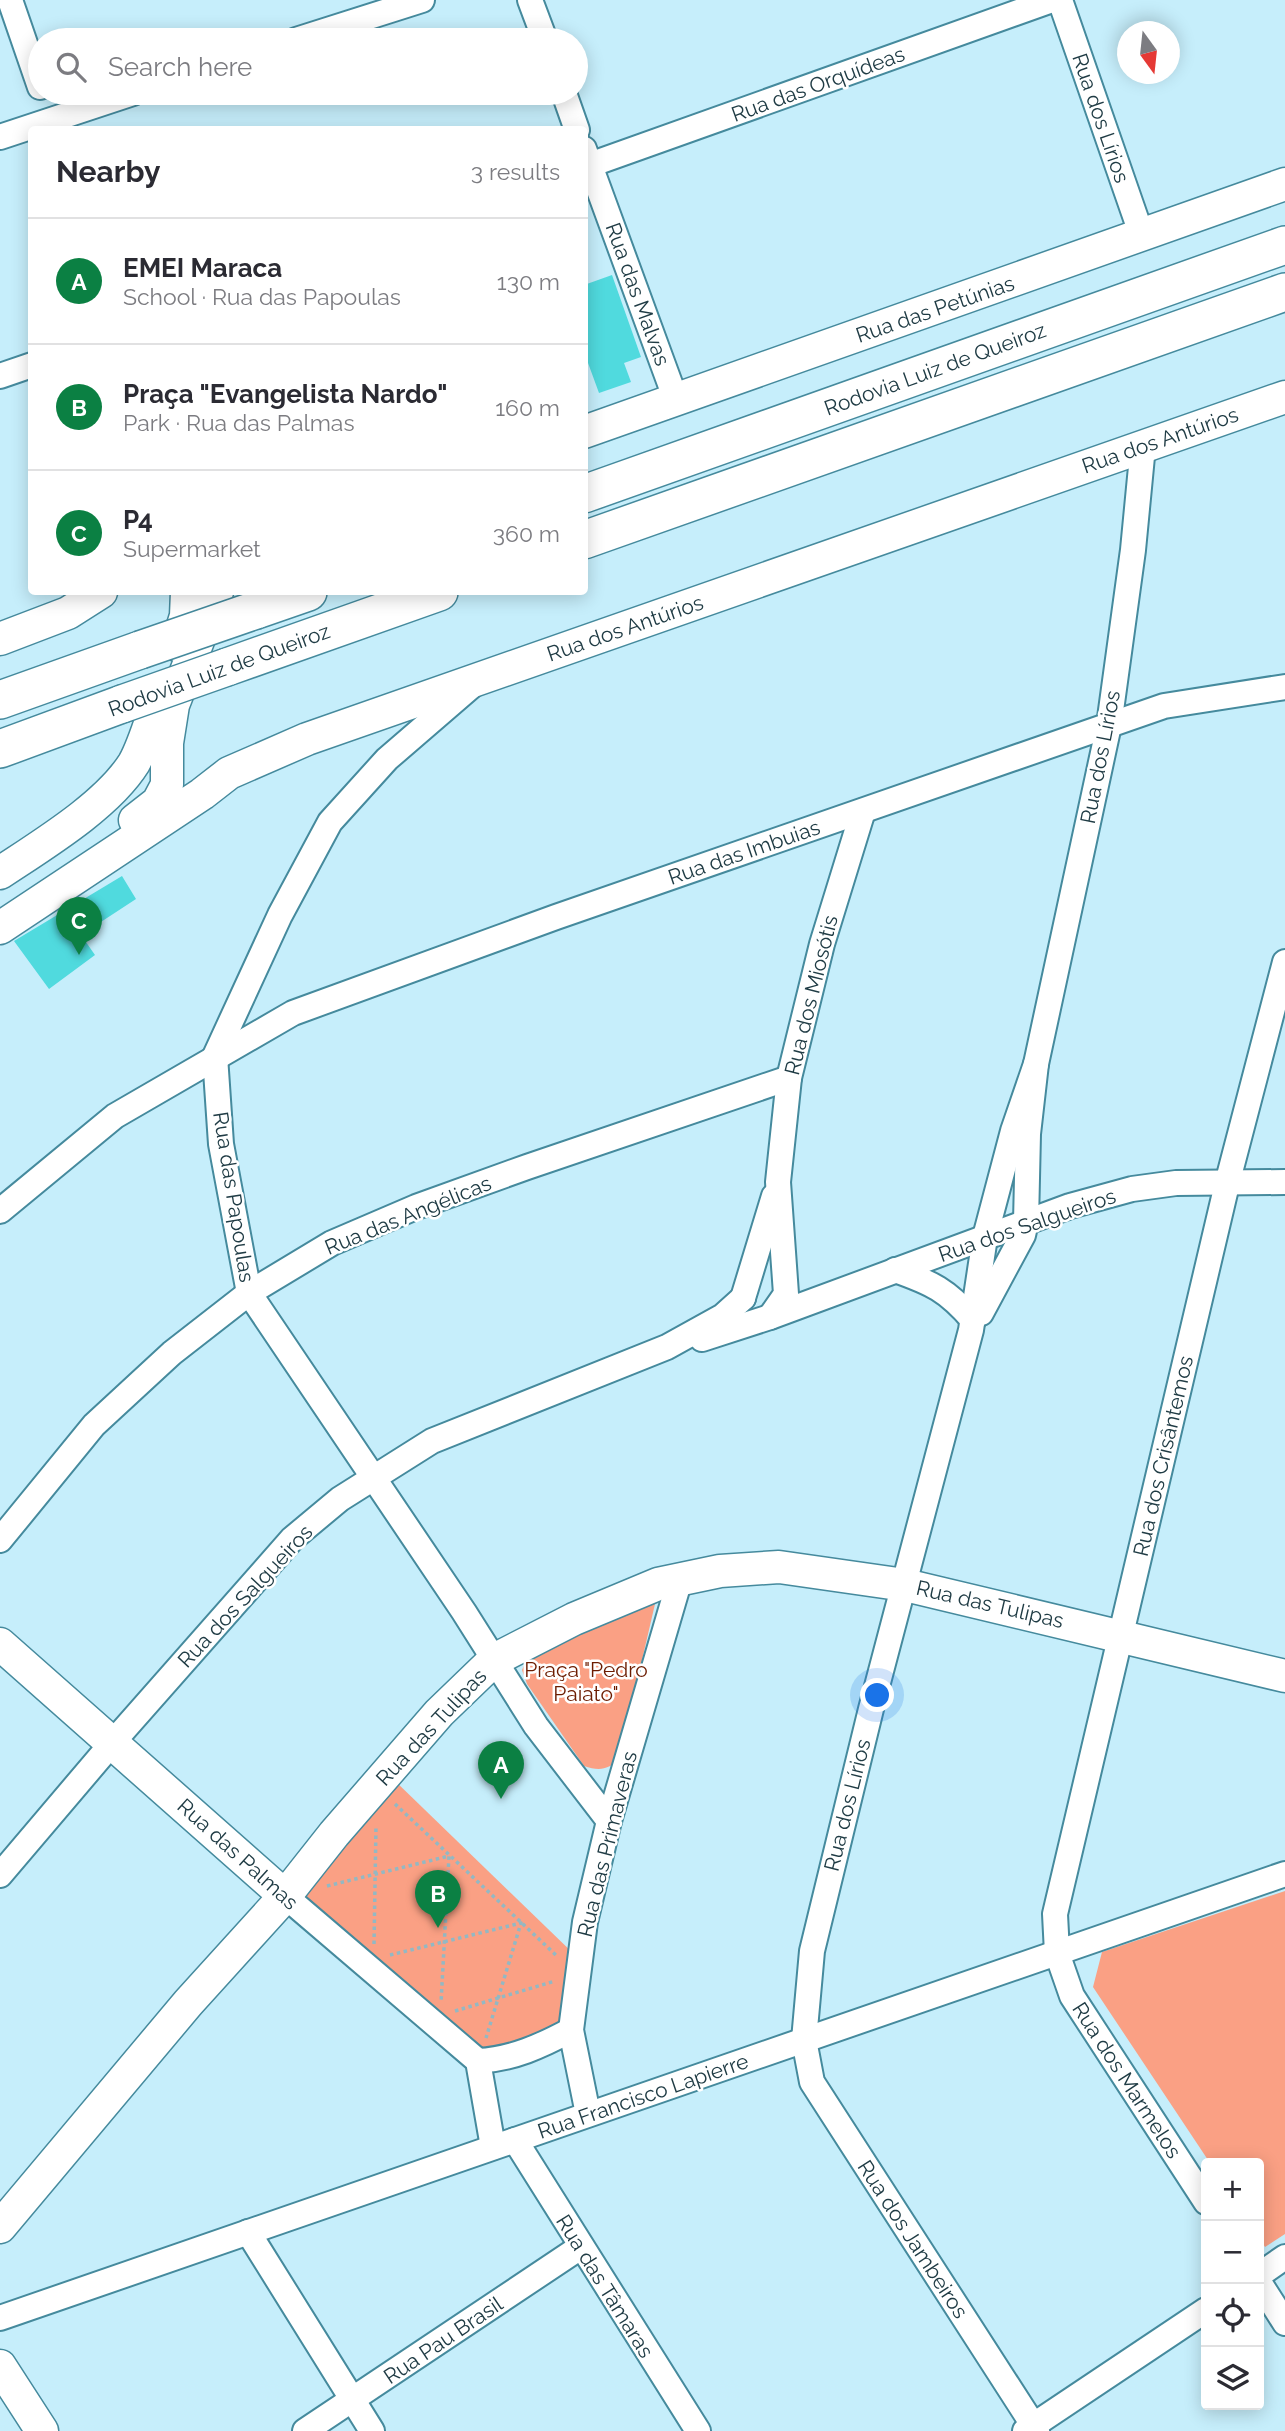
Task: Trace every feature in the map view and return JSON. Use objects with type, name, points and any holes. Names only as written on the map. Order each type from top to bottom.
[{"type":"highway","name":"Rodovia Luiz de Queiroz","points":[[588,493],[1285,245]]},
{"type":"highway","name":"Rodovia Luiz de Queiroz","points":[[588,539],[1285,292]]},
{"type":"highway","points":[[1060,372],[1285,308]]},
{"type":"highway","name":"Rodovia Luiz de Queiroz","points":[[0,700],[299,595]]},
{"type":"highway","name":"Rodovia Luiz de Queiroz","points":[[0,749],[430,595]]},
{"type":"main road","name":"Rua das Petúnias","points":[[588,431],[1285,184]]},
{"type":"main road","name":"Rua dos Antúrios","points":[[0,928],[240,768],[307,739],[1285,397]]},
{"type":"main road","points":[[0,639],[68,612],[96,595]]},
{"type":"main road","points":[[175,812],[137,819],[125,810],[122,789],[173,658],[186,616],[187,595]]},
{"type":"main road","points":[[0,916],[158,802],[167,785],[168,735],[173,705],[216,595]]},
{"type":"main road","points":[[0,873],[100,801],[134,763]]},
{"type":"main road","name":"Rua das Tulipas","points":[[0,2227],[188,2003],[285,1896],[439,1713],[494,1660],[574,1619],[658,1584],[720,1571],[779,1567],[905,1585],[1121,1634],[1285,1676]]},
{"type":"main road","name":"Rua das Palmas","points":[[0,1644],[285,1896]]},
{"type":"main road","points":[[0,2365],[41,2431]]},
{"type":"street","points":[[10,0],[28,53]]},
{"type":"street","points":[[334,28],[422,0]]},
{"type":"street","points":[[530,0],[540,28]]},
{"type":"street","name":"Rua das Orquídeas","points":[[588,160],[1052,0]]},
{"type":"street","name":"Rua dos Lírios","points":[[1060,0],[1142,236]]},
{"type":"street","points":[[46,105],[53,124],[102,105]]},
{"type":"street","points":[[568,105],[576,126]]},
{"type":"street","points":[[0,137],[28,130]]},
{"type":"street","name":"Rua das Malvas","points":[[588,166],[676,400]]},
{"type":"street","points":[[0,376],[28,366]]},
{"type":"street","name":"Rua dos Lírios","points":[[972,1325],[1023,1235],[1026,1222],[1028,1134],[1036,1064],[1109,725],[1133,550],[1143,446]]},
{"type":"street","name":"Rua das Papoulas","points":[[480,679],[387,759],[330,822],[281,915],[215,1056],[221,1144],[249,1293],[536,1727],[609,1821]]},
{"type":"street","name":"Rua das Imbuias","points":[[0,1211],[115,1116],[293,1013],[1164,706],[1285,687]]},
{"type":"street","name":"Rua dos Miosótis","points":[[770,1317],[786,1294],[778,1182],[789,1078],[825,933],[863,811]]},
{"type":"street","name":"Rua dos Crisântemos","points":[[1058,1953],[1055,1914],[1228,1180],[1285,962]]},
{"type":"street","name":"Rua dos Lírios","points":[[804,2040],[812,1951],[840,1829],[972,1325],[985,1237],[1013,1131],[1036,1064]]},
{"type":"street","name":"Rua das Angélicas","points":[[0,1540],[94,1425],[172,1353],[249,1293],[332,1243],[416,1207],[789,1078]]},
{"type":"street","name":"Rua dos Salgueiros","points":[[0,1875],[292,1539],[340,1499],[432,1441],[667,1347],[770,1317],[1026,1222],[1132,1189],[1228,1180],[1285,1182]]},
{"type":"street","name":"Rua dos Miosótis","points":[[743,1298],[778,1182]]},
{"type":"street","name":"Rua dos Salgueiros","points":[[895,1270],[933,1283],[950,1294],[972,1325]]},
{"type":"street","points":[[743,1298],[770,1317]]},
{"type":"street","name":"Rua dos Salgueiros","points":[[667,1347],[723,1316],[743,1298]]},
{"type":"street","name":"Rua das Primaveras","points":[[588,2114],[572,2029],[585,1922],[609,1821],[680,1579]]},
{"type":"street","name":"Rua Francisco Lapierre","points":[[0,2318],[1285,1874]]},
{"type":"street","name":"Rua das Palmas","points":[[285,1896],[478,2062]]},
{"type":"street","name":"Rua dos Marmelos","points":[[1058,1953],[1072,1996],[1201,2194]]},
{"type":"street","points":[[504,2144],[478,2062],[504,2059],[528,2051],[572,2029]]},
{"type":"street","name":"Rua dos Jambeiros","points":[[804,2040],[812,2082],[1031,2429]]},
{"type":"street","name":"Rua das Tâmaras","points":[[504,2144],[579,2248],[698,2431]]},
{"type":"street","points":[[248,2232],[372,2431]]},
{"type":"street","name":"Rua Pau Brasil","points":[[305,2431],[579,2248]]},
{"type":"street","points":[[1264,2272],[1285,2257]]},
{"type":"street","points":[[1260,2284],[1285,2323]]},
{"type":"street","points":[[1031,2429],[1201,2313]]},
{"type":"path","points":[[376,1785],[577,1975]]},
{"type":"path","points":[[374,1947],[376,1785]]},
{"type":"path","points":[[325,1887],[449,1856]]},
{"type":"path","points":[[441,2016],[449,1856]]},
{"type":"path","points":[[385,1956],[521,1923]]},
{"type":"path","points":[[478,2062],[521,1923]]},
{"type":"path","points":[[453,2012],[577,1975]]},
{"type":"green space","name":"Praça \"Pedro Paiato\"","points":[[650,1595],[655,1604],[619,1759],[603,1768],[584,1766],[527,1684],[522,1670],[528,1657]]},
{"type":"green space","points":[[392,1778],[577,1957],[564,2017],[550,2031],[478,2061],[285,1896]]},
{"type":"green space","points":[[1285,1891],[1285,2234],[1265,2247],[1264,2158],[1207,2158],[1093,1987],[1102,1952]]},
{"type":"building","points":[[612,275],[641,357],[624,363],[631,382],[599,393],[588,363],[588,284]]},
{"type":"building","points":[[122,876],[136,899],[81,935],[95,955],[49,989],[14,941]]},
{"type":"place","name":"P4","points":[[79,955]]},
{"type":"place","name":"EMEI Maraca","points":[[501,1799]]},
{"type":"place","name":"Praça \"Evangelista Nardo\"","points":[[438,1928]]}]
